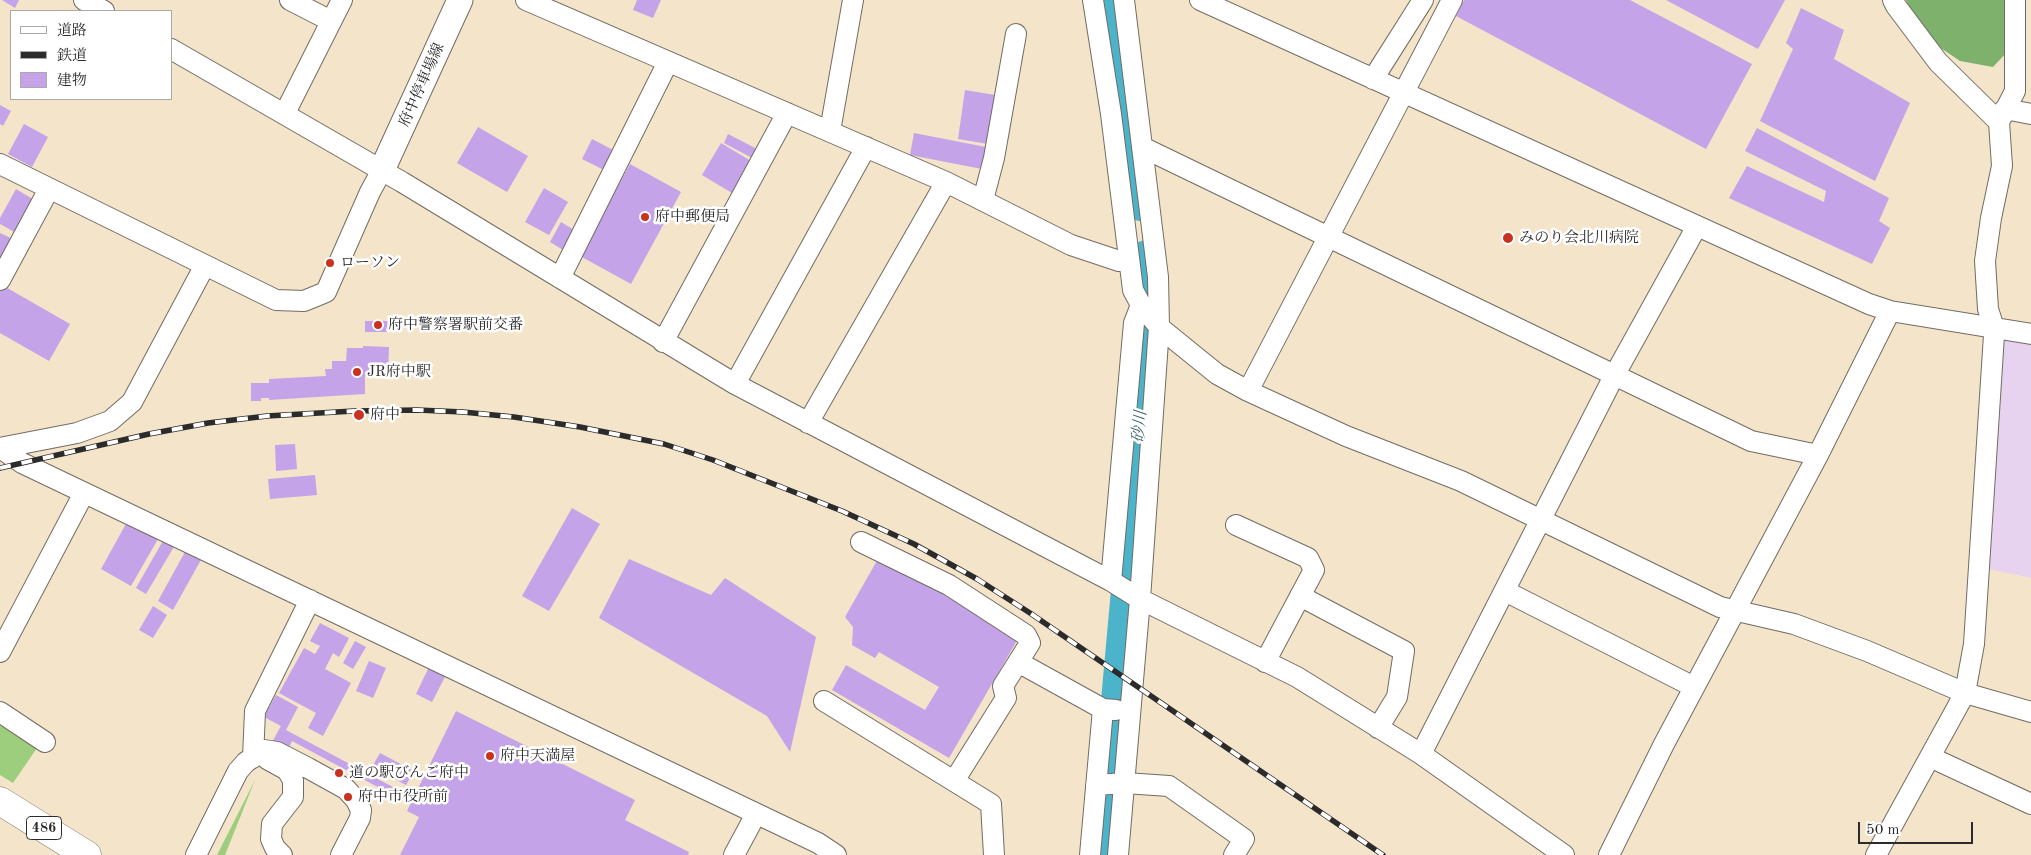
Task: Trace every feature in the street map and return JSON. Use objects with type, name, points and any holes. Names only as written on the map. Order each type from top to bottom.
[{"type":"highway","name":"486","points":[[0,801],[87,855]]},
{"type":"main road","name":"府中停車場線","points":[[382,170],[460,0]]},
{"type":"street","points":[[84,0],[102,10]]},
{"type":"street","points":[[290,0],[331,21]]},
{"type":"street","points":[[285,113],[342,0]]},
{"type":"street","points":[[526,0],[946,182],[1071,245],[1119,260],[1129,259]]},
{"type":"street","points":[[830,132],[853,0]]},
{"type":"street","points":[[1093,0],[1111,114],[1133,290],[1141,305],[1159,327],[1218,374],[1248,391],[1346,436],[1461,481],[1720,608],[1794,624],[1867,651],[1965,693],[2031,712]]},
{"type":"street","points":[[1118,855],[1140,599],[1159,327],[1158,277],[1124,0]]},
{"type":"street","points":[[1200,0],[1236,8],[1404,94],[1890,311],[2031,334]]},
{"type":"street","points":[[1372,79],[1423,0]]},
{"type":"street","points":[[1893,0],[1938,62],[2002,115],[2031,114]]},
{"type":"street","points":[[1876,855],[1965,693],[1974,644],[1994,328],[1988,309],[1985,261],[1991,218],[2002,166],[2002,115],[2015,91],[2014,0]]},
{"type":"street","points":[[1248,391],[1404,94],[1443,3]]},
{"type":"street","points":[[983,200],[994,158],[1016,34]]},
{"type":"street","points":[[172,50],[382,170],[663,342],[736,384],[1111,581],[1140,599],[1297,677],[1421,754],[1564,855]]},
{"type":"street","points":[[560,278],[668,62]]},
{"type":"street","points":[[663,342],[787,113]]},
{"type":"street","points":[[1142,147],[1475,306],[1614,376],[1751,441],[1818,455]]},
{"type":"street","points":[[736,384],[866,148]]},
{"type":"street","points":[[0,164],[204,267],[276,300],[304,301],[326,292],[370,192],[382,170]]},
{"type":"street","points":[[808,423],[946,182]]},
{"type":"street","points":[[0,280],[49,189]]},
{"type":"street","points":[[1421,754],[1614,376],[1697,226]]},
{"type":"street","points":[[0,448],[77,433],[110,421],[132,402],[204,267]]},
{"type":"street","points":[[1111,581],[1134,323],[1141,305]]},
{"type":"street","points":[[1609,855],[1694,687],[1818,455],[1890,311]]},
{"type":"street","points":[[0,448],[22,464],[818,843],[836,855]]},
{"type":"street","points":[[0,652],[84,493]]},
{"type":"street","points":[[1236,525],[1308,558],[1314,570],[1265,662]]},
{"type":"street","points":[[861,542],[949,585],[1026,635],[1030,643],[1003,686],[1006,698],[954,782]]},
{"type":"street","points":[[1505,591],[1694,687]]},
{"type":"street","points":[[1300,596],[1404,651],[1397,697],[1378,728]]},
{"type":"street","points":[[253,758],[255,711],[310,600]]},
{"type":"street","points":[[1018,662],[1102,709],[1130,710]]},
{"type":"street","points":[[824,701],[991,804],[994,855]]},
{"type":"street","points":[[1090,855],[1102,709]]},
{"type":"street","points":[[0,712],[46,742]]},
{"type":"street","points":[[196,855],[238,771],[264,750],[278,752],[346,789],[356,800],[361,810],[360,818],[342,855]]},
{"type":"street","points":[[1930,757],[2031,804]]},
{"type":"street","points":[[253,758],[264,758],[280,765],[287,770],[293,780],[293,797],[272,824],[271,839],[275,848],[282,855]]},
{"type":"street","points":[[1096,784],[1125,783],[1169,786],[1244,839],[1234,855]]},
{"type":"street","points":[[734,855],[756,814]]},
{"type":"shaded area","points":[[1994,328],[2031,334],[2031,578],[1979,567]]},
{"type":"green space","points":[[1906,0],[2008,0],[2008,51],[1993,67],[1960,61],[1926,38]]},
{"type":"green space","points":[[0,719],[39,745],[13,783],[0,775]]},
{"type":"green space","points":[[255,780],[225,855],[217,855]]},
{"type":"building","points":[[2,0],[19,0],[15,8]]},
{"type":"building","points":[[637,0],[661,0],[653,18],[633,10]]},
{"type":"building","points":[[1464,0],[1630,0],[1752,64],[1706,149],[1456,16]]},
{"type":"building","points":[[1666,0],[1785,0],[1758,49]]},
{"type":"building","points":[[1801,8],[1844,30],[1834,59],[1910,103],[1875,181],[1760,121],[1793,49],[1786,43]]},
{"type":"building","points":[[965,90],[995,95],[988,144],[958,139]]},
{"type":"building","points":[[0,105],[11,111],[3,126],[0,124]]},
{"type":"building","points":[[24,124],[48,137],[32,167],[8,154]]},
{"type":"building","points":[[478,127],[528,156],[507,192],[457,163]]},
{"type":"building","points":[[1757,128],[1889,198],[1879,221],[1890,228],[1872,264],[1729,198],[1747,166],[1824,202],[1826,191],[1745,151]]},
{"type":"building","points":[[914,133],[986,147],[982,169],[910,155]]},
{"type":"building","points":[[728,134],[759,150],[754,159],[724,143]]},
{"type":"building","points":[[592,139],[613,150],[604,170],[582,159]]},
{"type":"building","points":[[721,143],[751,161],[732,193],[702,175]]},
{"type":"building","points":[[630,164],[681,192],[631,284],[580,256]]},
{"type":"building","points":[[544,188],[568,202],[549,235],[525,222]]},
{"type":"building","points":[[16,189],[36,201],[18,234],[0,224],[0,218]]},
{"type":"building","points":[[561,222],[574,230],[563,250],[550,242]]},
{"type":"building","points":[[0,233],[13,239],[3,259],[0,258]]},
{"type":"building","points":[[2,285],[70,324],[49,361],[0,333],[0,288]]},
{"type":"building","name":"府中警察署駅前交番","points":[[365,321],[391,321],[391,329],[388,329],[388,332],[365,332]]},
{"type":"building","name":"JR府中駅","points":[[363,346],[389,347],[388,376],[365,376],[365,394],[269,400],[269,398],[261,398],[261,401],[251,401],[251,383],[269,383],[269,379],[326,376],[325,369],[332,369],[332,361],[346,361],[347,348],[363,348]]},
{"type":"building","points":[[295,444],[297,469],[276,471],[275,445]]},
{"type":"building","points":[[315,475],[317,495],[270,499],[268,479]]},
{"type":"building","points":[[572,508],[600,524],[549,611],[522,596]]},
{"type":"building","points":[[127,522],[158,539],[131,586],[101,569]]},
{"type":"building","points":[[164,539],[175,545],[146,594],[136,588]]},
{"type":"building","points":[[186,550],[202,558],[173,610],[158,601]]},
{"type":"building","points":[[879,557],[1019,637],[949,758],[832,690],[846,665],[925,710],[939,687],[879,652],[875,658],[852,645],[853,627],[845,617]]},
{"type":"building","points":[[629,559],[711,595],[725,578],[816,637],[790,752],[767,716],[599,618]]},
{"type":"building","points":[[153,606],[167,615],[153,638],[139,630]]},
{"type":"building","points":[[320,623],[349,638],[339,657],[333,653],[325,669],[351,683],[323,736],[308,728],[316,713],[279,693],[304,648],[315,654],[320,646],[310,641]]},
{"type":"building","points":[[355,641],[366,647],[353,669],[343,663]]},
{"type":"building","points":[[369,661],[386,668],[373,698],[356,691]]},
{"type":"building","points":[[430,665],[447,673],[432,702],[416,694]]},
{"type":"building","points":[[276,695],[298,707],[286,730],[406,794],[402,800],[292,741],[287,752],[271,744],[281,726],[264,717]]},
{"type":"building","name":"府中天満屋","points":[[456,711],[635,800],[625,820],[689,852],[688,855],[400,855],[419,817],[407,811]]},
{"type":"building","points":[[380,753],[414,771],[406,785],[372,767]]},
{"type":"waterway","name":"砂川","points":[[1112,0],[1140,207]]},
{"type":"waterway","name":"砂川","points":[[1101,855],[1148,337],[1149,273],[1146,254]]},
{"type":"railway","points":[[0,468],[149,434],[208,423],[267,416],[354,411],[417,410],[514,417],[580,427],[664,444],[713,460],[842,511],[914,544],[977,579],[1030,613],[1383,855]]},
{"type":"place","name":"府中郵便局","points":[[645,217]]},
{"type":"place","name":"みのり会北川病院","points":[[1508,238]]},
{"type":"place","name":"ローソン","points":[[330,263]]},
{"type":"place","name":"府中警察署駅前交番","points":[[378,325]]},
{"type":"place","name":"JR府中駅","points":[[357,372]]},
{"type":"place","name":"府中","points":[[359,415]]},
{"type":"place","name":"府中天満屋","points":[[490,756]]},
{"type":"place","name":"道の駅びんご府中","points":[[339,773]]},
{"type":"place","name":"府中市役所前","points":[[348,797]]}]
